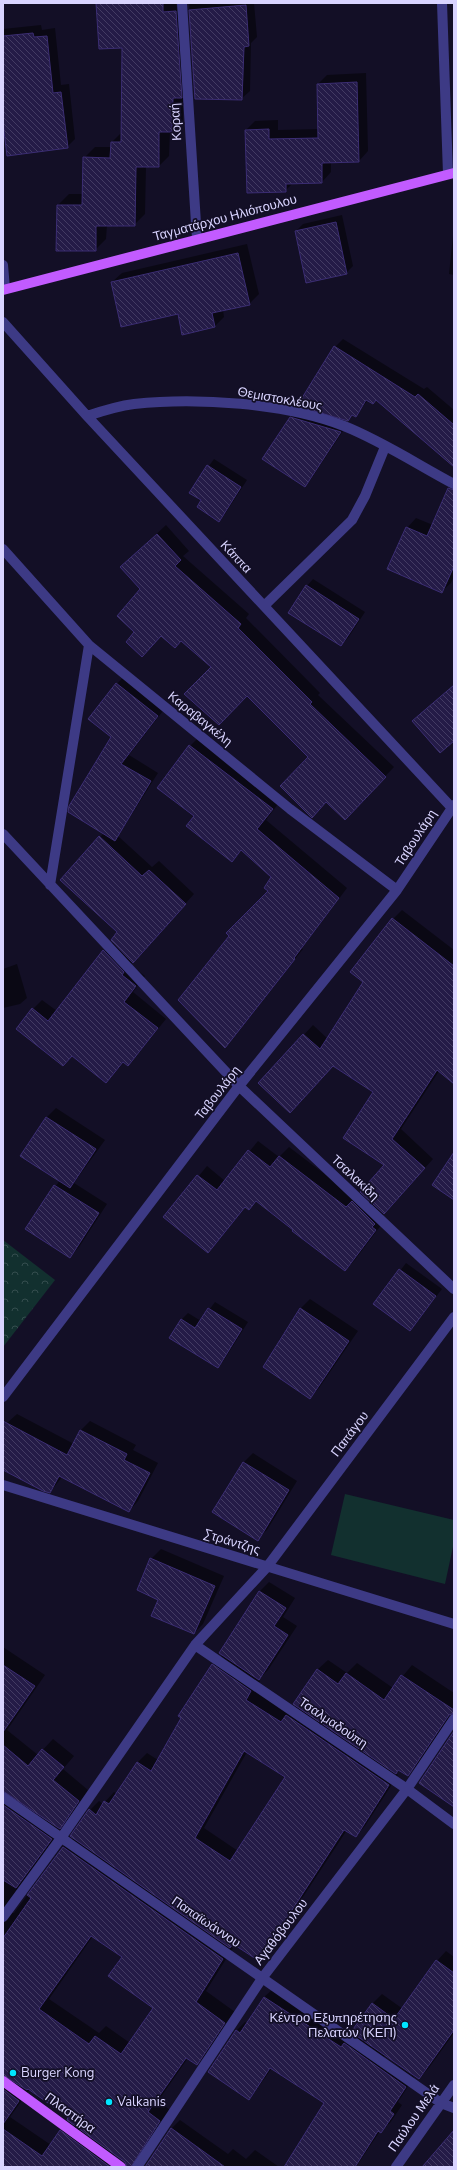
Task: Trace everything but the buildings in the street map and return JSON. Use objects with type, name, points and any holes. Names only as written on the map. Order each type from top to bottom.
[{"type":"main road","name":"Ταγματάρχου Ηλιόπουλου","points":[[4,290],[451,173]]},
{"type":"main road","name":"Πλαστήρα","points":[[3,2081],[121,2167]]},
{"type":"street","name":"Κοραή","points":[[182,3],[197,239]]},
{"type":"street","points":[[442,3],[451,173]]},
{"type":"street","points":[[3,265],[4,290]]},
{"type":"street","name":"Κάππα","points":[[3,322],[87,416],[453,808]]},
{"type":"street","name":"Θεμιστοκλέους","points":[[87,416],[110,408],[134,404],[197,402],[232,404],[312,416],[344,426],[454,484]]},
{"type":"street","points":[[264,606],[352,520],[386,447]]},
{"type":"street","name":"Καραβαγκέλη","points":[[3,549],[89,645],[290,810],[397,890]]},
{"type":"street","points":[[50,885],[89,645]]},
{"type":"street","name":"Ταβουλάρη","points":[[3,1397],[239,1086],[397,890],[453,808]]},
{"type":"street","name":"Τσαλακίδη","points":[[3,834],[239,1086],[454,1289]]},
{"type":"street","name":"Παπάγου","points":[[3,1917],[61,1838],[195,1645],[267,1567],[454,1317]]},
{"type":"street","name":"Στράντζης","points":[[3,1486],[454,1624]]},
{"type":"street","name":"Τσαλμαδούπη","points":[[195,1645],[407,1789],[454,1824]]},
{"type":"street","name":"Αγαθόβουλου","points":[[137,2167],[263,1977],[407,1789],[454,1719]]},
{"type":"street","name":"Παπαϊωάννου","points":[[3,1797],[263,1977],[441,2103],[454,2108]]},
{"type":"street","name":"Παύλου Μελά","points":[[396,2167],[454,2085]]},
{"type":"green space","points":[[3,1240],[55,1280],[3,1347]]},
{"type":"green space","points":[[345,1494],[454,1520],[454,1542],[445,1584],[331,1555]]},
{"type":"place","name":"Κέντρο Εξυπηρέτησης Πελατών (ΚΕΠ)","points":[[405,2025]]},
{"type":"place","name":"Burger Kong","points":[[13,2073]]},
{"type":"place","name":"Valkanis","points":[[109,2102]]}]
